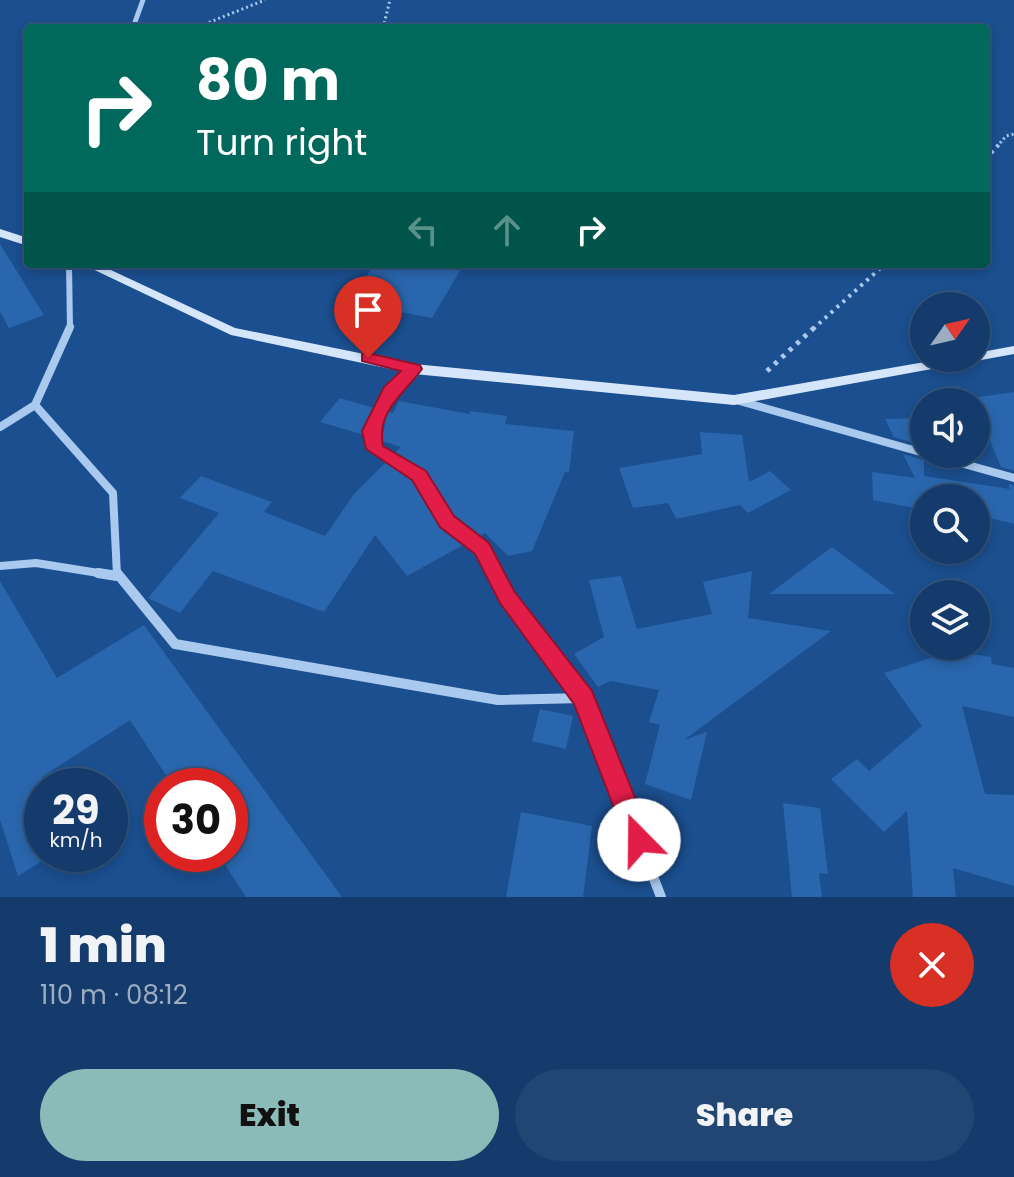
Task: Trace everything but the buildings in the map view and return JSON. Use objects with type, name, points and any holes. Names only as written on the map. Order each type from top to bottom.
[{"type":"main road","points":[[0,233],[24,241]]},
{"type":"main road","points":[[97,268],[231,331],[414,369],[734,400],[910,369]]},
{"type":"main road","points":[[990,355],[1014,350]]},
{"type":"street","points":[[136,24],[143,0]]},
{"type":"street","points":[[0,427],[35,405],[70,333],[69,268]]},
{"type":"street","points":[[414,369],[390,391],[371,431],[375,449],[420,476],[432,502],[447,521],[482,549],[507,597],[584,698],[661,897]]},
{"type":"street","points":[[734,400],[910,449]]},
{"type":"street","points":[[35,405],[113,493],[117,576],[175,644],[498,700],[584,698]]},
{"type":"street","points":[[979,468],[1014,478]]},
{"type":"street","points":[[0,566],[36,563],[117,576]]},
{"type":"path","points":[[205,24],[265,0]]},
{"type":"path","points":[[384,24],[390,0]]},
{"type":"path","points":[[990,154],[1006,136],[1014,134]]},
{"type":"path","points":[[734,400],[881,268]]},
{"type":"route","points":[[368,358],[414,369],[390,391],[371,431],[375,449],[420,476],[432,502],[447,521],[482,549],[507,597],[584,698],[639,840]]}]
